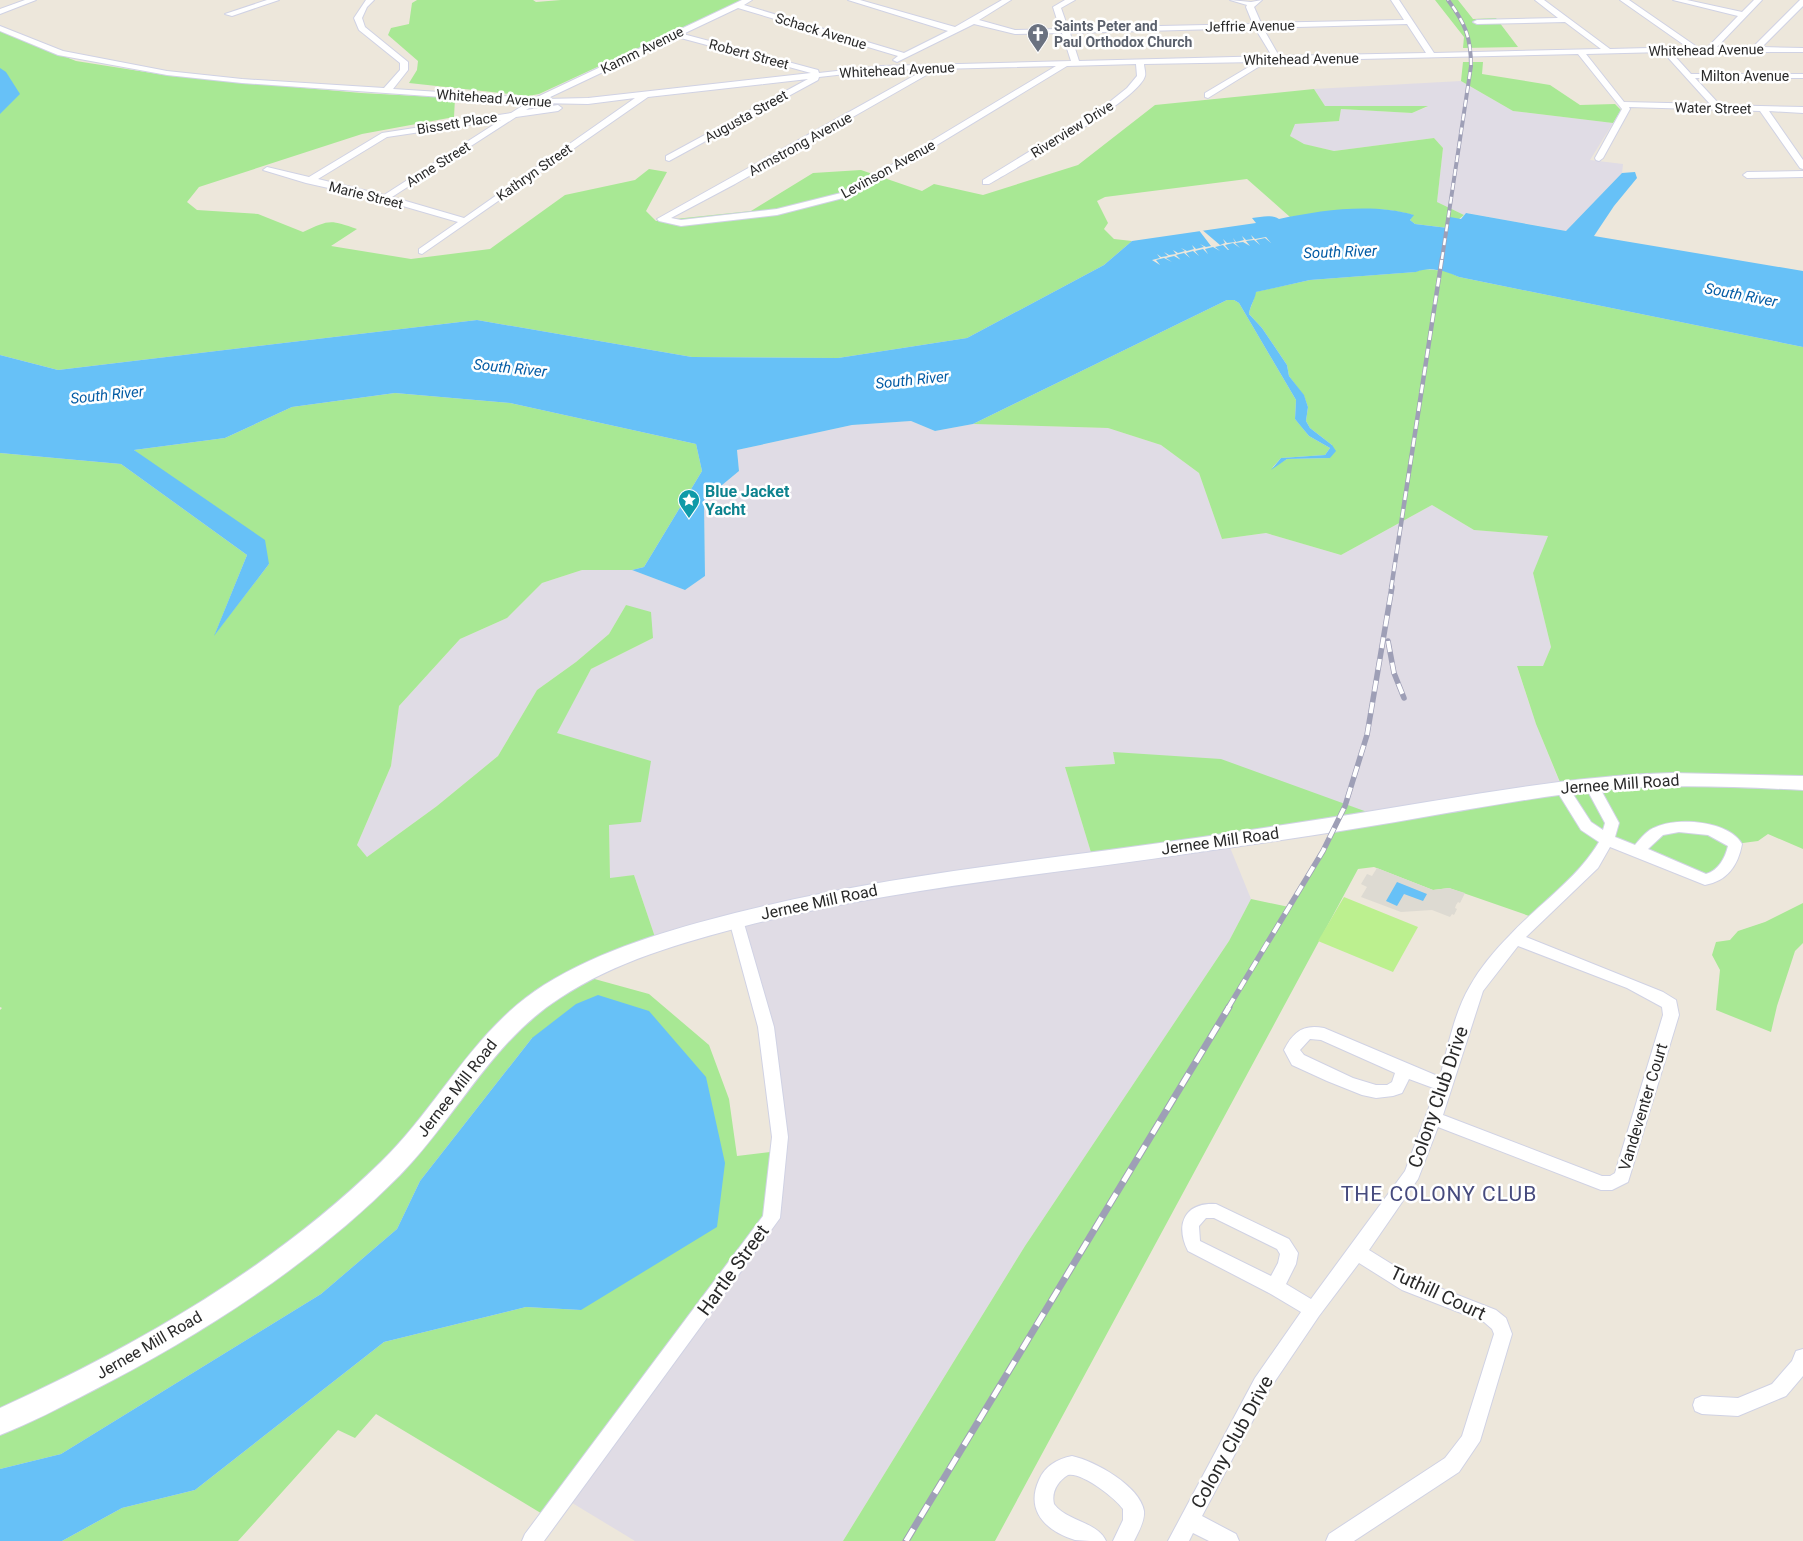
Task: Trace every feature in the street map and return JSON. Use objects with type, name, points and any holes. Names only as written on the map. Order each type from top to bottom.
[{"type":"street","points":[[0,12],[32,0]]},
{"type":"street","points":[[229,14],[275,0]]},
{"type":"street","points":[[370,0],[364,6],[358,18],[362,28],[404,62],[404,70],[386,90]]},
{"type":"street","name":"Kamm Avenue","points":[[517,114],[535,101],[748,0]]},
{"type":"street","points":[[852,0],[955,30]]},
{"type":"street","points":[[992,0],[1005,1]]},
{"type":"street","points":[[1071,0],[1057,7],[1076,64]]},
{"type":"street","points":[[1234,0],[1254,2]]},
{"type":"street","points":[[1395,0],[1432,56]]},
{"type":"street","points":[[1539,0],[1610,52]]},
{"type":"street","points":[[1624,0],[1695,50]]},
{"type":"street","points":[[1677,0],[1743,15]]},
{"type":"street","points":[[1710,49],[1758,0]]},
{"type":"street","points":[[881,68],[973,21],[1005,1]]},
{"type":"street","points":[[1254,2],[1250,7],[1258,26],[1277,59]]},
{"type":"street","points":[[1756,49],[1803,2]]},
{"type":"street","name":"Schack Avenue","points":[[737,5],[905,56]]},
{"type":"street","points":[[1792,13],[1803,13]]},
{"type":"street","points":[[1477,22],[1566,20]]},
{"type":"street","name":"Jeffrie Avenue","points":[[973,21],[1015,32],[1410,22]]},
{"type":"street","name":"Whitehead Avenue","points":[[0,28],[61,53],[167,74],[242,82],[535,101],[588,102],[881,68],[1710,49],[1803,50]]},
{"type":"street","name":"Robert Street","points":[[675,34],[823,74]]},
{"type":"street","points":[[1665,50],[1717,108]]},
{"type":"street","points":[[1580,52],[1626,109],[1599,158]]},
{"type":"street","points":[[1208,95],[1265,60]]},
{"type":"street","name":"Riverview Drive","points":[[986,182],[1110,106],[1130,90],[1141,76],[1140,62]]},
{"type":"street","name":"Levinson Avenue","points":[[662,219],[681,223],[769,213],[815,204],[844,195],[886,172],[1065,64]]},
{"type":"street","name":"Armstrong Avenue","points":[[662,219],[937,67]]},
{"type":"street","name":"Augusta Street","points":[[669,158],[823,74]]},
{"type":"street","name":"Milton Avenue","points":[[1687,76],[1803,76]]},
{"type":"street","name":"Kathryn Street","points":[[422,251],[647,94]]},
{"type":"street","name":"Bissett Place","points":[[309,181],[385,135],[588,102]]},
{"type":"street","name":"Water Street","points":[[1623,104],[1803,110]]},
{"type":"street","points":[[1763,109],[1803,166]]},
{"type":"street","name":"Anne Street","points":[[385,198],[517,114]]},
{"type":"street","name":"Marie Street","points":[[267,170],[385,198],[465,221]]},
{"type":"street","points":[[1748,175],[1803,174]]},
{"type":"street","name":"Jernee Mill Road","points":[[0,1422],[63,1394],[124,1361],[239,1293],[309,1241],[395,1164],[497,1037],[521,1012],[572,979],[657,943],[806,902],[906,884],[1218,842],[1590,784],[1681,778],[1803,783]]},
{"type":"street","name":"Colony Club Drive","points":[[1178,1541],[1262,1384],[1412,1174],[1445,1086],[1467,1011],[1476,989],[1492,966],[1515,939],[1593,864],[1607,840],[1612,823],[1590,784]]},
{"type":"street","points":[[1562,788],[1586,826],[1607,840],[1638,851],[1705,880],[1713,880],[1719,877],[1734,855],[1735,844],[1729,837],[1719,832],[1679,826],[1662,829],[1654,834],[1638,851]]},
{"type":"street","name":"Hartle Street","points":[[532,1541],[771,1218],[780,1137],[766,1026],[736,920]]},
{"type":"street","name":"Vandeventer Court","points":[[1433,1118],[1601,1184],[1612,1183],[1622,1177],[1671,1015],[1670,1004],[1632,984],[1515,939]]},
{"type":"street","points":[[1404,1070],[1397,1087],[1387,1093],[1371,1092],[1298,1060],[1292,1050],[1298,1038],[1311,1031],[1324,1034],[1445,1086]]},
{"type":"street","points":[[1275,1287],[1287,1264],[1289,1253],[1283,1244],[1216,1211],[1204,1211],[1196,1217],[1190,1228],[1189,1238],[1194,1246],[1275,1287],[1314,1310]]},
{"type":"street","name":"Tuthill Court","points":[[1336,1541],[1452,1466],[1470,1441],[1503,1334],[1500,1324],[1490,1316],[1408,1284],[1357,1252]]},
{"type":"street","points":[[1702,1405],[1738,1407],[1779,1390],[1800,1366],[1803,1357]]},
{"type":"street","points":[[1096,1541],[1049,1514],[1044,1505],[1043,1494],[1048,1483],[1055,1472],[1064,1466],[1074,1465],[1084,1469],[1126,1496],[1132,1505],[1134,1516],[1123,1541]]},
{"type":"street","name":"Colony Club Drive","points":[[1189,1520],[1229,1541]]},
{"type":"shaded area","points":[[1461,81],[1513,111],[1613,123],[1590,160],[1623,164],[1622,173],[1566,231],[1467,213],[1464,215],[1437,202],[1443,148],[1434,138],[1334,151],[1303,144],[1290,136],[1294,124],[1339,121],[1341,109],[1412,113],[1427,107],[1325,106],[1314,89]]},
{"type":"shaded area","points":[[911,421],[935,431],[973,424],[1108,428],[1161,445],[1199,473],[1222,539],[1266,533],[1341,555],[1432,505],[1474,530],[1549,536],[1533,573],[1551,647],[1543,666],[1517,667],[1536,724],[1562,788],[1381,817],[1113,752],[1115,764],[1065,767],[1093,859],[1227,840],[1251,899],[1229,941],[1025,1246],[843,1541],[635,1541],[564,1498],[771,1218],[776,1119],[737,920],[657,943],[634,875],[610,879],[609,825],[556,733],[591,669],[653,638],[626,605],[609,634],[576,662],[537,690],[498,756],[437,806],[367,857],[357,845],[391,766],[399,706],[460,639],[507,618],[542,583],[582,570],[632,570],[685,590],[705,576],[704,500],[739,471],[737,450],[852,425]]},
{"type":"shaded area","points":[[1377,868],[1433,890],[1449,888],[1465,893],[1460,903],[1458,902],[1456,905],[1455,908],[1457,909],[1454,915],[1452,914],[1450,917],[1432,910],[1401,912],[1361,897],[1367,887],[1361,884],[1367,874],[1372,876]]},
{"type":"green space","points":[[417,0],[533,0],[536,2],[561,0],[742,0],[539,94],[528,96],[409,83],[417,70],[418,61],[388,35],[391,28],[409,24],[412,3]]},
{"type":"green space","points":[[1435,0],[1458,0],[1473,19],[1496,18],[1518,47],[1463,48],[1464,37]]},
{"type":"green space","points":[[0,31],[76,61],[171,76],[361,93],[455,98],[454,117],[362,134],[199,187],[187,202],[197,210],[258,214],[303,232],[324,223],[334,222],[357,229],[331,246],[411,259],[490,249],[565,195],[635,180],[649,169],[667,172],[646,211],[656,221],[751,211],[813,173],[861,170],[922,191],[934,184],[983,195],[1078,165],[1155,105],[1314,89],[1325,106],[1428,106],[1412,113],[1341,109],[1339,121],[1295,124],[1290,136],[1304,144],[1334,151],[1434,138],[1443,148],[1437,202],[1464,215],[1448,228],[1415,224],[1410,220],[1413,215],[1397,211],[1367,209],[1290,217],[1247,179],[1105,197],[1097,201],[1108,223],[1104,229],[1114,239],[1132,241],[1104,265],[967,338],[838,358],[692,357],[477,320],[58,370],[0,355]]},
{"type":"green space","points":[[1463,62],[1483,62],[1482,74],[1550,85],[1580,105],[1615,104],[1621,110],[1613,123],[1513,111],[1461,81]]},
{"type":"green space","points":[[1423,269],[1446,271],[1459,277],[1803,347],[1803,849],[1768,834],[1758,841],[1735,844],[1713,879],[1607,840],[1535,918],[1449,888],[1433,890],[1374,867],[1358,869],[995,1541],[843,1541],[1025,1246],[1229,941],[1251,899],[1289,907],[1335,825],[1093,859],[1065,767],[1115,764],[1113,752],[1221,759],[1381,817],[1562,787],[1536,724],[1517,666],[1543,666],[1551,647],[1533,573],[1548,536],[1474,530],[1432,505],[1341,555],[1266,533],[1222,539],[1199,473],[1161,445],[1108,428],[973,424],[1227,300],[1234,300],[1239,303],[1296,400],[1295,419],[1309,436],[1330,448],[1325,455],[1281,458],[1272,468],[1287,459],[1330,458],[1332,445],[1310,428],[1306,421],[1308,407],[1304,396],[1289,376],[1287,365],[1262,328],[1249,314],[1255,292],[1310,280],[1415,272]]},
{"type":"green space","points":[[395,393],[510,403],[696,444],[702,471],[644,567],[632,570],[582,570],[542,583],[507,618],[460,639],[399,706],[391,766],[357,845],[367,857],[437,806],[498,756],[537,690],[576,662],[609,634],[626,605],[651,612],[653,638],[591,669],[557,733],[651,761],[641,822],[609,825],[610,878],[634,875],[657,943],[580,975],[649,994],[709,1045],[729,1099],[737,1156],[778,1151],[771,1218],[549,1518],[376,1414],[355,1438],[338,1430],[238,1541],[62,1541],[122,1508],[195,1490],[384,1342],[526,1307],[581,1310],[532,1038],[420,1181],[397,1229],[321,1294],[61,1454],[0,1469],[0,1010],[2,1008],[0,1007],[0,453],[121,464],[247,555],[215,634],[269,564],[134,450],[225,438],[292,407]]},
{"type":"green space","points":[[1344,897],[1418,927],[1393,972],[1318,941]]},
{"type":"green space","points":[[1803,903],[1803,943],[1795,951],[1777,1006],[1771,1032],[1716,1010],[1720,970],[1712,955],[1716,942],[1730,940],[1738,931],[1765,922]]},
{"type":"water","points":[[0,68],[6,72],[20,94],[0,114]]},
{"type":"water","name":"South River","points":[[1635,172],[1637,178],[1614,206],[1594,236],[1803,271],[1803,347],[1459,277],[1438,270],[1427,269],[1416,272],[1310,280],[1256,292],[1249,314],[1262,328],[1287,365],[1289,376],[1304,395],[1308,407],[1306,421],[1310,428],[1332,445],[1336,451],[1330,458],[1287,459],[1271,470],[1281,458],[1325,455],[1330,448],[1309,436],[1295,419],[1296,400],[1239,303],[1234,300],[1227,300],[973,424],[935,431],[911,421],[852,425],[737,450],[739,471],[704,500],[705,576],[685,590],[632,570],[644,567],[702,471],[696,444],[510,403],[395,393],[292,407],[225,438],[134,450],[265,540],[269,564],[214,636],[247,555],[121,464],[0,453],[0,355],[58,370],[477,320],[692,357],[838,358],[967,338],[1104,265],[1132,241],[1256,223],[1252,218],[1269,216],[1279,219],[1347,209],[1398,211],[1414,215],[1410,220],[1415,224],[1448,228],[1450,217],[1461,219],[1466,213],[1566,231],[1622,173]]},
{"type":"water","points":[[1397,882],[1427,894],[1423,901],[1404,894],[1397,906],[1386,901]]},
{"type":"water","points":[[598,995],[649,1011],[706,1077],[725,1163],[717,1227],[581,1310],[526,1307],[384,1342],[195,1490],[122,1508],[62,1541],[0,1541],[0,1469],[61,1454],[321,1294],[397,1229],[420,1181],[532,1038],[576,1004]]},
{"type":"pier","points":[[1200,228],[1220,245],[1225,243],[1223,239],[1227,243],[1235,242],[1233,238],[1236,242],[1244,240],[1242,236],[1246,240],[1253,239],[1251,235],[1255,239],[1266,237],[1271,243],[1265,238],[1256,240],[1260,245],[1254,240],[1246,241],[1250,246],[1243,242],[1235,243],[1240,248],[1233,243],[1225,245],[1229,250],[1223,245],[1215,247],[1220,251],[1213,247],[1205,249],[1208,254],[1203,249],[1195,251],[1199,256],[1193,251],[1186,253],[1190,258],[1184,253],[1176,255],[1181,260],[1174,256],[1166,258],[1172,262],[1164,258],[1156,260],[1160,265],[1152,260],[1160,258],[1157,254],[1161,257],[1168,256],[1164,252],[1169,255],[1176,254],[1173,250],[1178,253],[1185,251],[1181,248],[1187,251],[1194,249],[1192,245],[1196,249],[1204,247],[1200,244],[1206,247],[1211,246],[1198,229]]},
{"type":"railway","points":[[1442,259],[1471,66],[1470,47],[1466,31],[1448,0]]},
{"type":"railway","points":[[1391,589],[1442,258]]},
{"type":"railway","points":[[1228,1008],[1323,851],[1345,806],[1367,735],[1392,587]]},
{"type":"railway","points":[[1388,641],[1394,673],[1404,698]]},
{"type":"railway","points":[[906,1541],[1229,1007]]},
{"type":"place","name":"Saints Peter and Paul Orthodox Church","points":[[1038,53]]},
{"type":"place","name":"Blue Jacket Yacht","points":[[689,519]]},
{"type":"district","name":"THE COLONY CLUB","points":[[1439,1194]]}]
